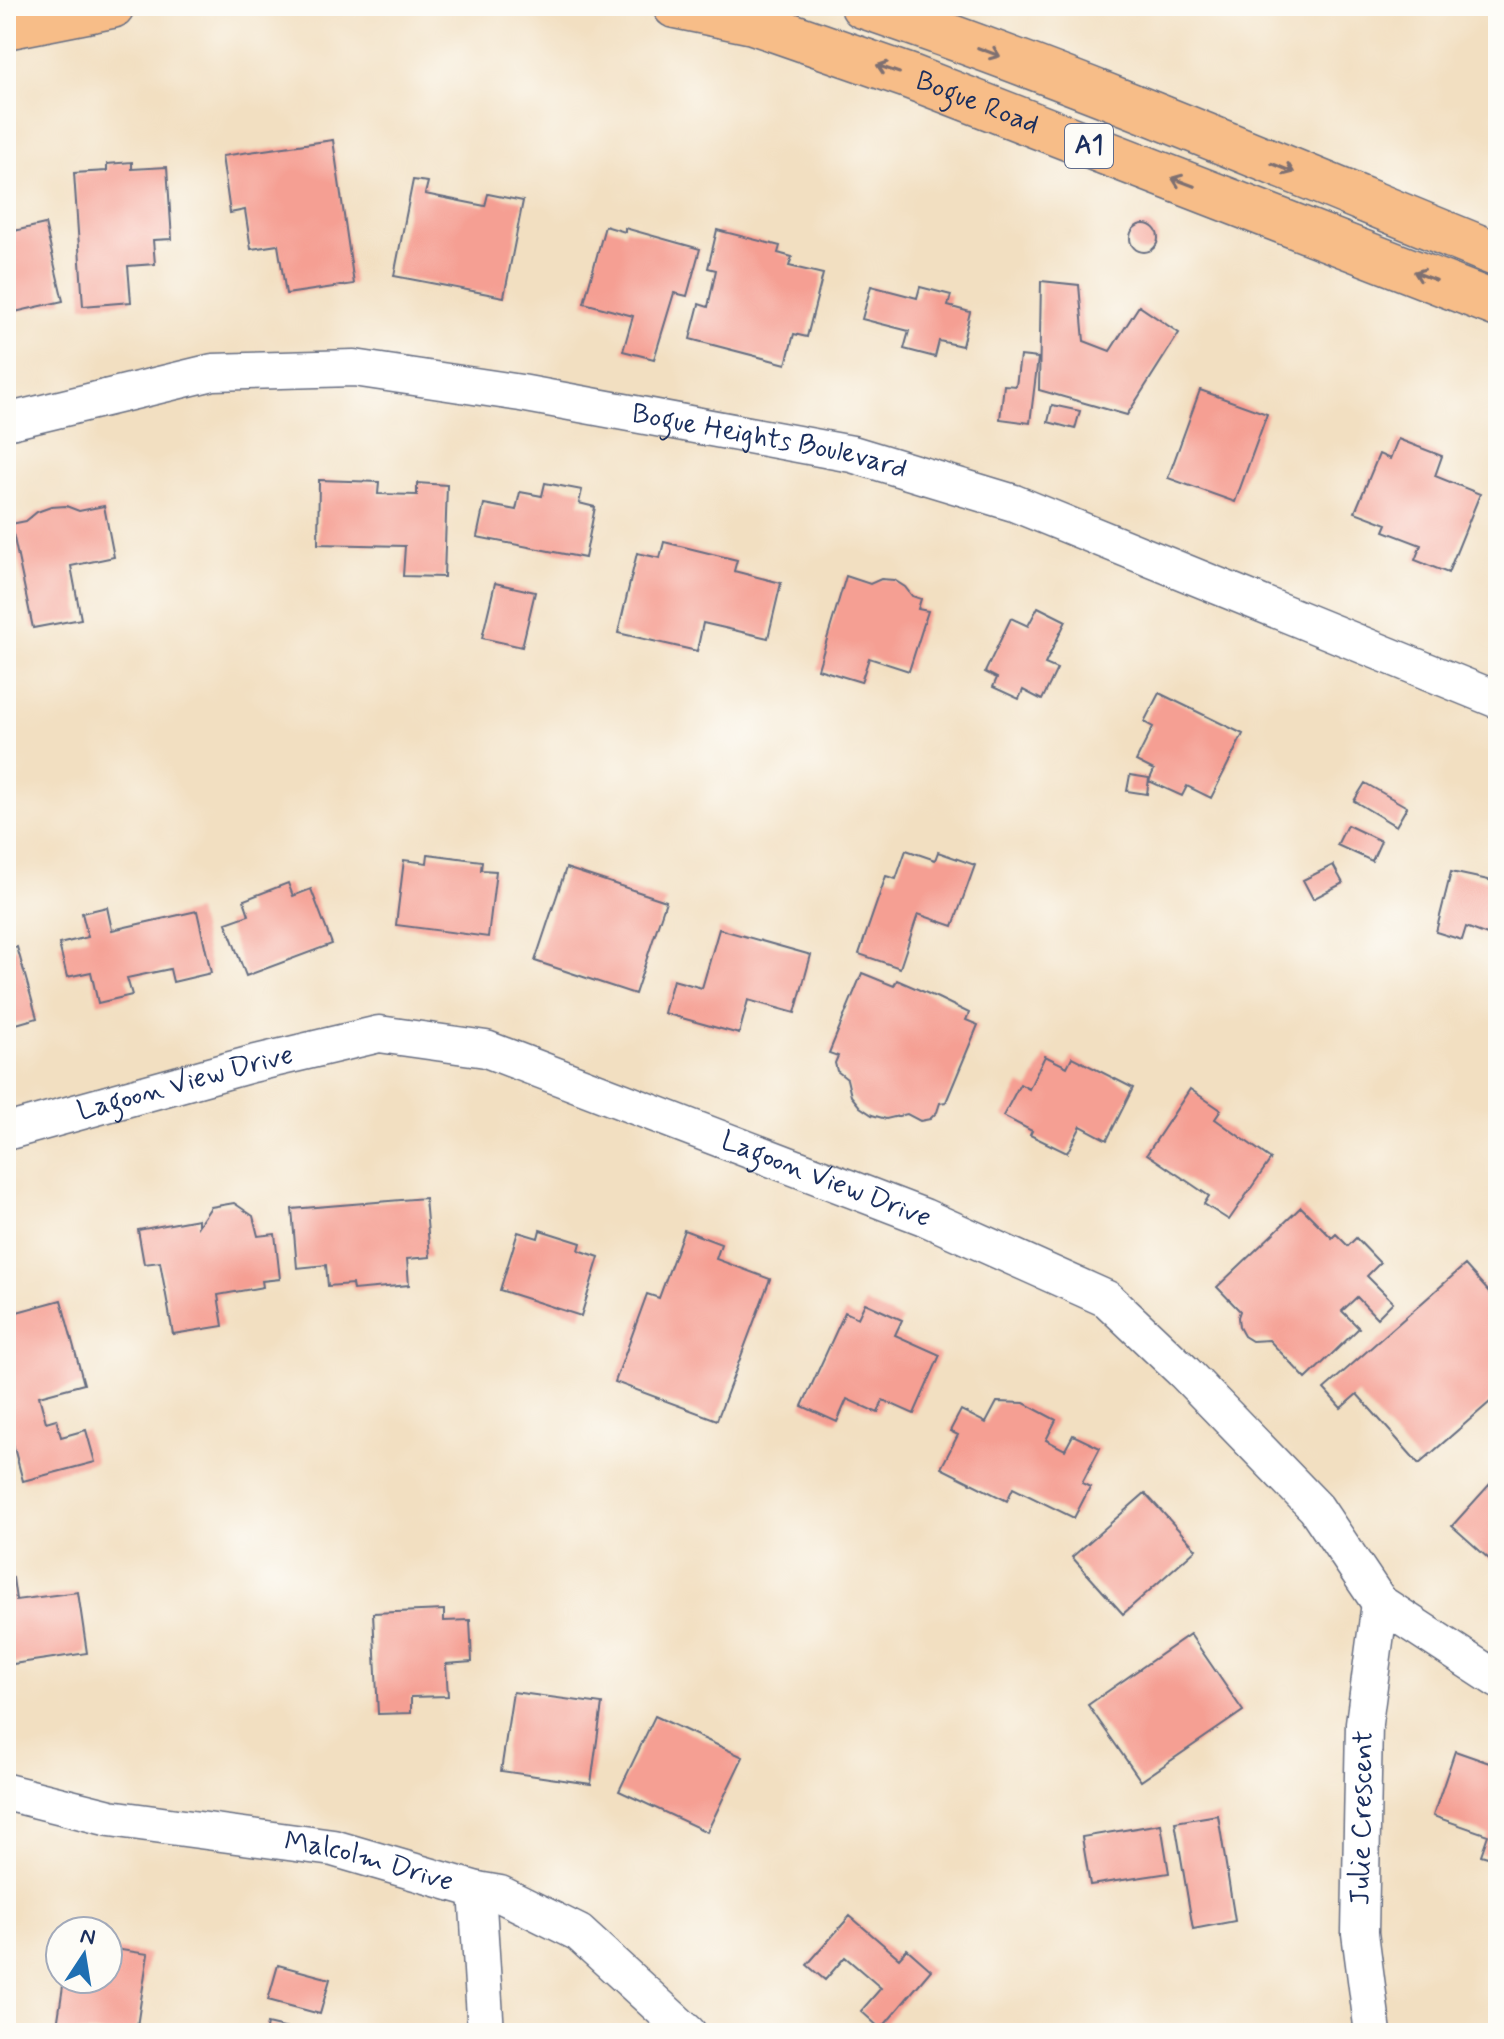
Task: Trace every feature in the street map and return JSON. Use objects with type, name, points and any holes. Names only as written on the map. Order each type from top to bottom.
[{"type":"main road","points":[[6,27],[112,6]]},
{"type":"main road","name":"Bogue Road","points":[[675,6],[753,22],[908,76],[1498,305]]},
{"type":"main road","name":"Bogue Road","points":[[863,6],[1190,130],[1498,255]]},
{"type":"street","name":"Bogue Heights Boulevard","points":[[6,422],[213,372],[354,368],[521,393],[852,454],[1014,503],[1498,700]]},
{"type":"street","name":"Lagoon View Drive","points":[[6,1132],[252,1064],[379,1034],[486,1049],[924,1217],[1107,1299],[1184,1372],[1316,1508],[1380,1603],[1498,1680]]},
{"type":"street","name":"Julie Crescent","points":[[1373,2033],[1360,1933],[1364,1723],[1380,1603]]},
{"type":"street","name":"Malcolm Drive","points":[[6,1792],[110,1818],[333,1848],[500,1894],[579,1933],[688,2033]]},
{"type":"street","points":[[477,1890],[486,2033]]},
{"type":"building","points":[[333,140],[354,284],[286,294],[278,245],[251,249],[245,210],[230,213],[222,156]]},
{"type":"building","points":[[132,162],[132,169],[167,167],[172,239],[153,240],[155,264],[128,266],[131,302],[83,306],[74,173],[107,171],[107,164]]},
{"type":"building","points":[[413,180],[428,182],[425,194],[485,206],[488,194],[523,201],[504,297],[394,276]]},
{"type":"building","points":[[11,216],[14,231],[45,224],[63,301],[6,314],[6,217]]},
{"type":"building","points":[[1144,224],[1154,228],[1158,238],[1154,248],[1144,252],[1134,248],[1130,238],[1134,228]]},
{"type":"building","points":[[605,226],[625,232],[625,228],[700,249],[687,296],[674,293],[654,359],[623,351],[633,316],[584,303]]},
{"type":"building","points":[[717,230],[780,246],[778,253],[792,257],[789,266],[823,274],[807,337],[794,334],[786,364],[690,339],[699,304],[708,307],[716,270],[708,268]]},
{"type":"building","points":[[1041,281],[1079,285],[1084,341],[1110,351],[1139,306],[1179,333],[1127,415],[1039,390]]},
{"type":"building","points":[[871,286],[917,298],[920,287],[951,295],[948,306],[970,312],[962,346],[939,341],[935,357],[904,349],[909,331],[862,319]]},
{"type":"building","points":[[1020,356],[1038,358],[1030,423],[1000,419],[1004,385],[1016,386]]},
{"type":"building","points":[[1200,390],[1267,414],[1235,502],[1168,478]]},
{"type":"building","points":[[1052,405],[1080,411],[1075,429],[1048,422]]},
{"type":"building","points":[[1398,439],[1442,456],[1435,476],[1480,494],[1448,573],[1415,560],[1421,545],[1384,531],[1387,524],[1355,512],[1379,454],[1390,459]]},
{"type":"building","points":[[319,480],[379,482],[378,494],[417,495],[417,483],[447,485],[444,577],[403,576],[405,546],[318,544]]},
{"type":"building","points":[[545,483],[582,490],[579,503],[595,507],[585,558],[477,537],[484,504],[516,510],[520,492],[542,496]]},
{"type":"building","points":[[66,506],[79,511],[104,506],[114,557],[71,566],[81,619],[33,628],[11,524],[26,521],[37,512],[51,507]]},
{"type":"building","points":[[664,542],[737,560],[734,571],[781,583],[768,638],[703,623],[697,651],[618,633],[637,553],[660,558]]},
{"type":"building","points":[[846,576],[870,584],[881,579],[894,580],[912,596],[921,599],[918,609],[928,611],[909,671],[869,658],[861,682],[818,669]]},
{"type":"building","points":[[495,583],[535,592],[522,647],[482,638]]},
{"type":"building","points":[[1038,607],[1066,621],[1045,664],[1057,669],[1042,700],[1023,690],[1019,699],[993,687],[997,678],[985,672],[1011,618],[1028,626]]},
{"type":"building","points":[[1159,693],[1243,734],[1211,798],[1187,786],[1182,796],[1149,781],[1154,770],[1136,761],[1153,727],[1144,722]]},
{"type":"building","points":[[1130,775],[1149,778],[1147,794],[1127,791]]},
{"type":"building","points":[[1365,783],[1407,807],[1396,826],[1354,801]]},
{"type":"building","points":[[1347,825],[1381,841],[1372,861],[1337,845]]},
{"type":"building","points":[[906,850],[935,860],[938,852],[975,865],[953,926],[918,914],[900,968],[859,954],[886,876],[896,879]]},
{"type":"building","points":[[428,854],[482,861],[481,870],[496,871],[488,937],[396,925],[404,860],[427,863]]},
{"type":"building","points":[[1333,865],[1343,883],[1313,899],[1303,880]]},
{"type":"building","points":[[566,868],[666,901],[635,994],[535,961]]},
{"type":"building","points":[[1451,872],[1498,882],[1498,939],[1466,927],[1462,940],[1436,932]]},
{"type":"building","points":[[288,883],[293,896],[311,889],[332,944],[246,976],[226,923],[249,915],[244,900]]},
{"type":"building","points":[[107,907],[112,930],[197,911],[211,973],[173,982],[170,969],[127,978],[132,995],[98,1003],[91,972],[67,977],[59,944],[88,937],[82,913]]},
{"type":"building","points":[[719,929],[811,955],[795,1013],[748,1000],[739,1034],[664,1013],[673,980],[702,988]]},
{"type":"building","points":[[17,947],[37,1018],[6,1027],[6,950]]},
{"type":"building","points":[[862,973],[894,986],[897,980],[938,998],[969,1013],[966,1020],[978,1025],[946,1102],[940,1103],[930,1119],[920,1121],[907,1114],[886,1119],[872,1115],[851,1096],[847,1079],[837,1071],[835,1063],[838,1056],[829,1053]]},
{"type":"building","points":[[1045,1056],[1067,1067],[1072,1057],[1133,1088],[1107,1140],[1081,1126],[1067,1153],[1030,1135],[1032,1131],[1003,1116],[1020,1084],[1029,1089]]},
{"type":"building","points":[[1190,1089],[1221,1110],[1215,1119],[1271,1159],[1229,1220],[1204,1204],[1209,1196],[1147,1154]]},
{"type":"building","points":[[425,1198],[430,1257],[407,1259],[409,1285],[353,1290],[352,1284],[328,1286],[326,1265],[297,1268],[292,1209]]},
{"type":"building","points":[[234,1203],[253,1216],[258,1236],[275,1234],[280,1279],[262,1281],[263,1287],[218,1295],[223,1326],[173,1334],[160,1262],[144,1264],[138,1230],[198,1219],[198,1226],[211,1207]]},
{"type":"building","points":[[1301,1207],[1332,1238],[1336,1234],[1348,1246],[1356,1238],[1380,1263],[1367,1276],[1393,1302],[1377,1318],[1357,1297],[1342,1311],[1359,1328],[1306,1379],[1269,1340],[1252,1341],[1244,1336],[1239,1327],[1240,1311],[1217,1287]]},
{"type":"building","points":[[540,1230],[581,1243],[579,1250],[599,1257],[581,1316],[500,1290],[518,1232],[538,1238]]},
{"type":"building","points":[[684,1230],[721,1244],[716,1259],[770,1279],[717,1420],[615,1382],[647,1294],[659,1298]]},
{"type":"building","points":[[1465,1265],[1498,1302],[1498,1395],[1419,1464],[1357,1394],[1341,1408],[1324,1389]]},
{"type":"building","points":[[61,1300],[84,1384],[39,1396],[46,1422],[56,1419],[61,1437],[86,1430],[95,1462],[23,1481],[6,1418],[6,1315]]},
{"type":"building","points":[[865,1303],[902,1320],[895,1335],[940,1355],[914,1414],[883,1400],[878,1413],[847,1399],[837,1422],[802,1406],[845,1312],[858,1318]]},
{"type":"building","points":[[997,1402],[1024,1403],[1056,1420],[1046,1440],[1065,1450],[1073,1435],[1100,1448],[1082,1483],[1090,1487],[1074,1518],[1013,1488],[1007,1501],[941,1468],[958,1435],[950,1431],[961,1410],[986,1423]]},
{"type":"building","points":[[1498,1475],[1498,1567],[1452,1526]]},
{"type":"building","points":[[1145,1493],[1196,1549],[1123,1614],[1072,1557]]},
{"type":"building","points":[[13,1578],[16,1600],[78,1592],[87,1653],[6,1665],[6,1579]]},
{"type":"building","points":[[444,1610],[444,1621],[470,1620],[472,1662],[446,1664],[448,1696],[411,1697],[411,1713],[378,1714],[373,1613]]},
{"type":"building","points":[[1190,1634],[1243,1711],[1141,1781],[1088,1705]]},
{"type":"building","points":[[513,1692],[602,1704],[591,1784],[501,1771]]},
{"type":"building","points":[[655,1716],[743,1757],[707,1832],[619,1791]]},
{"type":"building","points":[[1455,1751],[1498,1766],[1498,1860],[1481,1855],[1488,1835],[1433,1816]]},
{"type":"building","points":[[1218,1815],[1235,1921],[1193,1929],[1175,1822]]},
{"type":"building","points":[[1161,1824],[1169,1873],[1090,1885],[1082,1837]]},
{"type":"building","points":[[850,1916],[899,1958],[907,1949],[931,1970],[881,2029],[861,2011],[881,1988],[845,1957],[825,1980],[807,1965]]},
{"type":"building","points":[[124,1950],[148,1954],[136,2033],[56,2033],[62,1995],[124,1995]]},
{"type":"building","points":[[278,1965],[330,1979],[320,2014],[268,2000]]},
{"type":"building","points":[[267,2024],[301,2032],[301,2033],[265,2033]]}]
